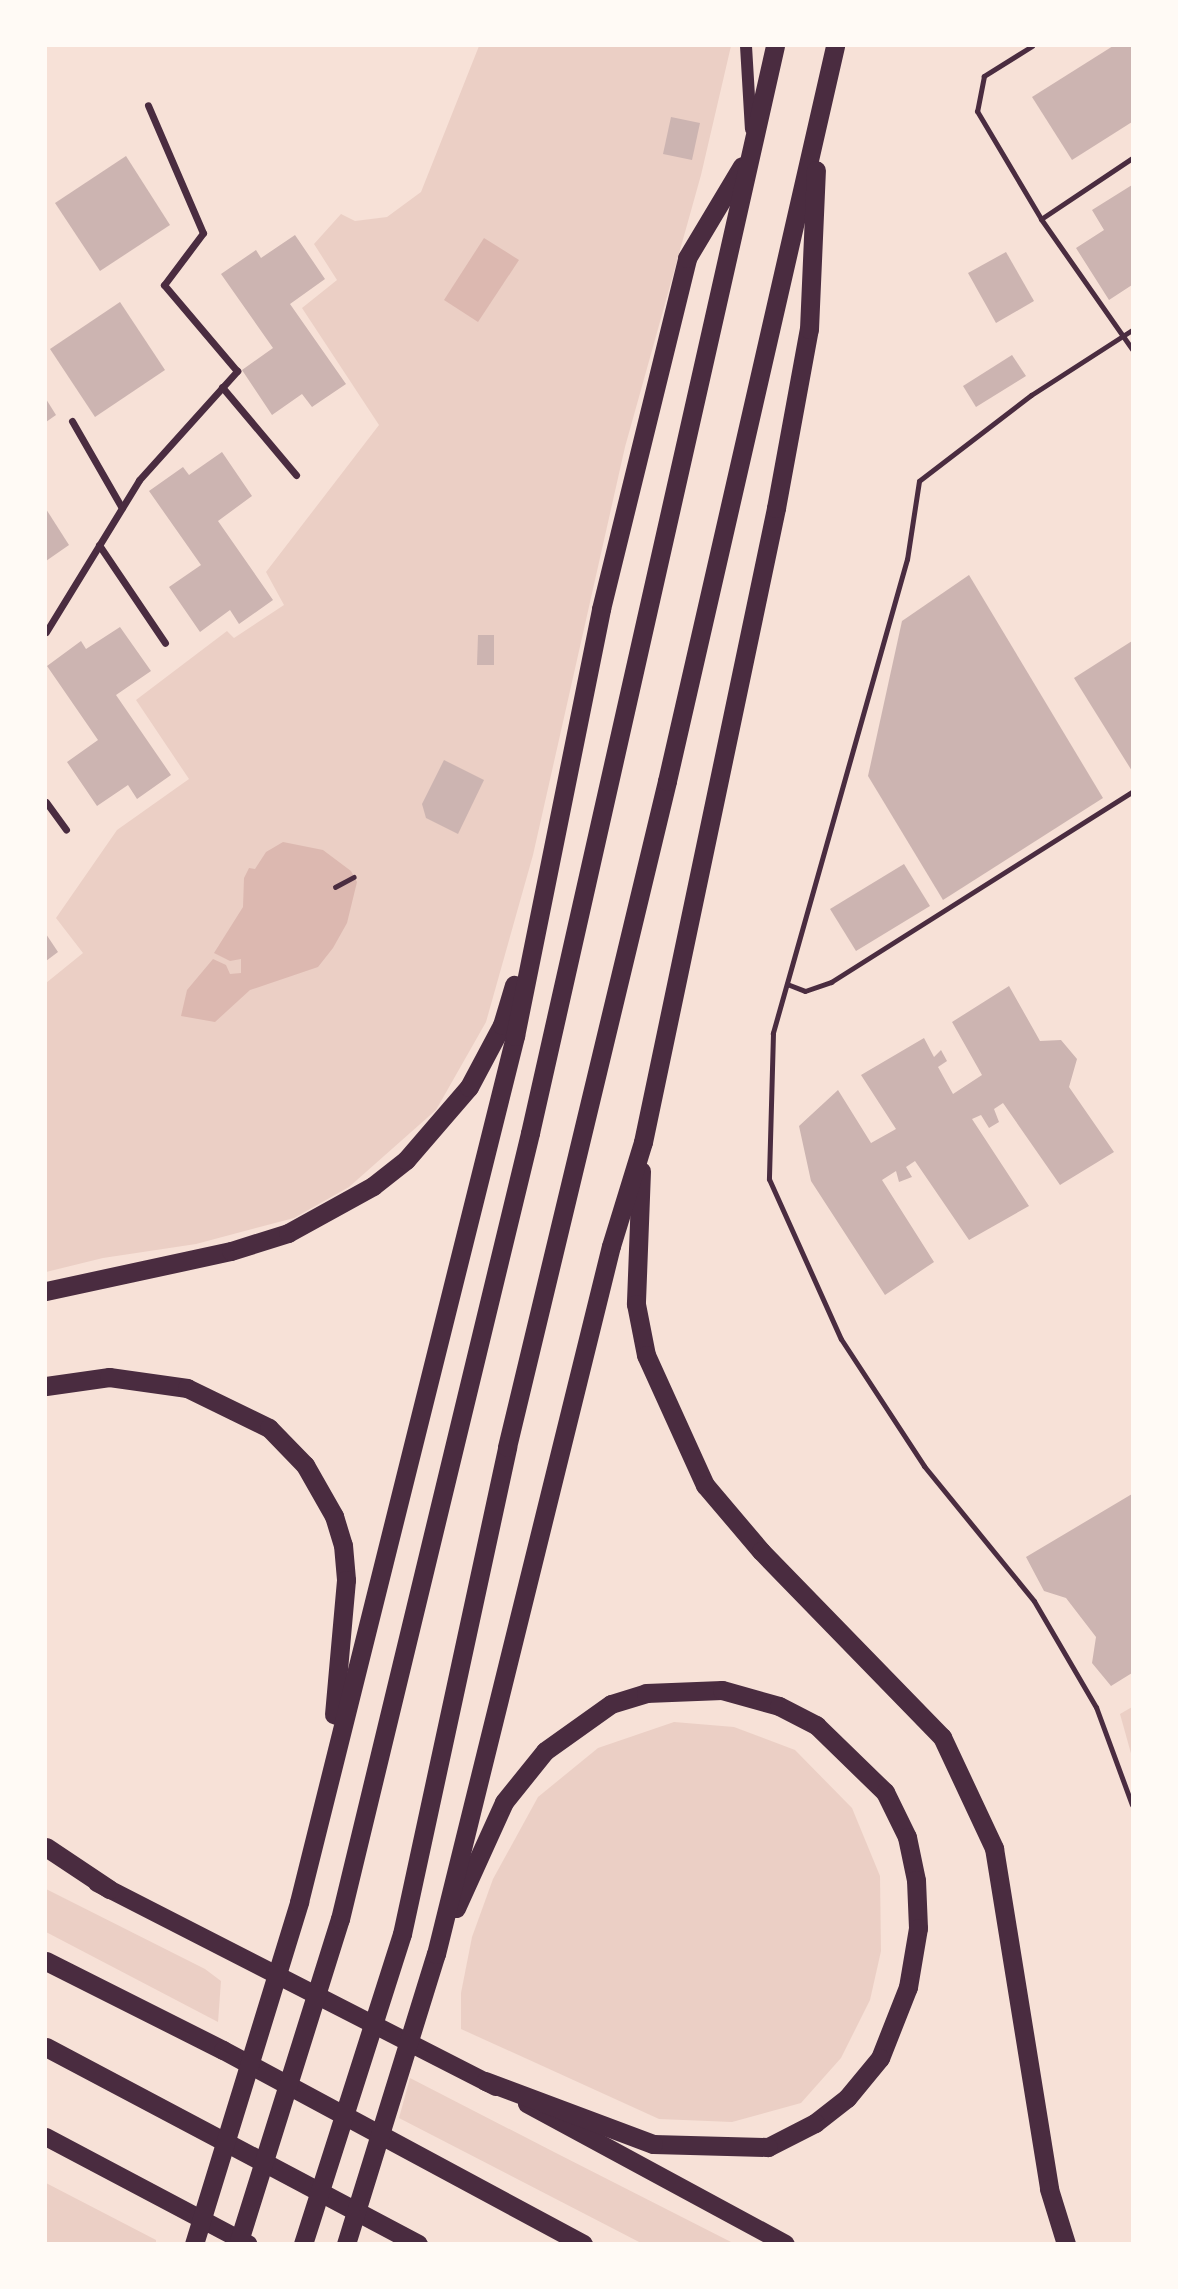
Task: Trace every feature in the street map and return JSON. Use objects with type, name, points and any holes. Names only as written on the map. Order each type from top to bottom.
[{"type":"highway","points":[[238,2244],[340,1919],[530,1133],[775,46]]},
{"type":"highway","points":[[303,2244],[402,1934],[507,1447],[835,46]]},
{"type":"highway","points":[[346,2244],[436,1954],[611,1246],[643,1142],[773,522],[809,329],[818,127]]},
{"type":"highway","points":[[194,2244],[299,1902],[515,1036],[530,949],[601,609],[687,258],[752,150]]},
{"type":"highway","points":[[46,1291],[254,1244],[312,1221],[373,1186],[406,1160],[469,1087],[502,1025],[530,949]]},
{"type":"highway","points":[[643,1142],[636,1304],[646,1355],[705,1485],[761,1551],[942,1737],[994,1848],[1049,2189],[1066,2244]]},
{"type":"highway","points":[[46,1386],[109,1377],[187,1388],[269,1428],[320,1486],[343,1545],[346,1580],[323,1808]]},
{"type":"highway","points":[[436,1954],[504,1802],[545,1751],[611,1704],[646,1693],[722,1690],[779,1706],[816,1724],[885,1792],[907,1838],[916,1880],[918,1928],[908,1987],[880,2058],[847,2098],[815,2123],[768,2147],[653,2144],[485,2081]]},
{"type":"highway","points":[[46,1847],[109,1889]]},
{"type":"highway","points":[[46,1961],[235,2056],[583,2244]]},
{"type":"highway","points":[[46,2047],[418,2244]]},
{"type":"main road","points":[[46,1858],[217,1942],[485,2081],[786,2244]]},
{"type":"main road","points":[[46,2137],[248,2244]]},
{"type":"street","points":[[746,46],[752,150]]},
{"type":"street","points":[[46,632],[139,480],[237,371],[164,285],[203,233],[148,105]]},
{"type":"street","points":[[222,387],[296,475]]},
{"type":"street","points":[[72,421],[122,508]]},
{"type":"street","points":[[99,545],[165,643]]},
{"type":"street","points":[[46,802],[66,830]]},
{"type":"lane","points":[[1032,46],[984,76],[977,111],[1041,219],[1132,349]]},
{"type":"lane","points":[[1041,219],[1132,159]]},
{"type":"lane","points":[[1132,330],[1031,395],[919,481],[907,559],[773,1033],[769,1179],[841,1339],[924,1466],[1034,1601],[1096,1707],[1132,1805]]},
{"type":"lane","points":[[787,984],[805,991],[831,982],[1132,792]]},
{"type":"path","points":[[335,887],[354,877]]},
{"type":"shaded area","points":[[479,46],[731,46],[701,175],[625,447],[533,855],[486,1022],[436,1110],[349,1187],[294,1218],[196,1244],[103,1258],[46,1272],[46,983],[83,953],[56,918],[117,830],[189,779],[136,700],[227,631],[234,638],[284,605],[266,572],[379,425],[302,308],[337,280],[314,244],[341,214],[355,221],[387,217],[421,192]]},
{"type":"shaded area","points":[[484,238],[519,260],[478,322],[444,300]]},
{"type":"shaded area","points":[[283,842],[323,850],[351,871],[357,882],[347,923],[333,948],[318,967],[250,990],[215,1022],[181,1016],[187,990],[213,959],[226,965],[230,974],[241,973],[241,959],[230,961],[214,953],[243,907],[244,878],[249,868],[255,869],[266,852]]},
{"type":"shaded area","points":[[1132,1707],[1132,1757],[1120,1714]]},
{"type":"shaded area","points":[[674,1722],[734,1727],[795,1750],[852,1808],[880,1876],[881,1951],[870,2000],[841,2058],[801,2103],[732,2122],[659,2119],[461,2029],[461,1993],[472,1937],[493,1879],[538,1797],[598,1748]]},
{"type":"shaded area","points":[[46,1889],[205,1969],[221,1981],[218,2022],[46,1932]]},
{"type":"shaded area","points":[[410,2078],[733,2243],[641,2243],[399,2118]]},
{"type":"shaded area","points":[[46,2183],[156,2240],[156,2243],[46,2243]]},
{"type":"building","points":[[1113,46],[1132,46],[1132,122],[1072,160],[1032,97]]},
{"type":"building","points":[[671,117],[700,123],[692,160],[663,154]]},
{"type":"building","points":[[126,156],[170,225],[100,271],[55,203]]},
{"type":"building","points":[[1132,185],[1132,285],[1109,300],[1076,248],[1104,230],[1092,210]]},
{"type":"building","points":[[295,235],[325,279],[290,304],[346,384],[312,407],[302,394],[272,415],[242,370],[273,348],[221,274],[256,250],[261,258]]},
{"type":"building","points":[[1006,252],[1034,301],[996,323],[968,273]]},
{"type":"building","points":[[120,302],[165,370],[95,417],[50,349]]},
{"type":"building","points":[[1012,355],[1026,376],[976,407],[963,386]]},
{"type":"building","points":[[46,399],[56,415],[46,422]]},
{"type":"building","points":[[222,452],[252,496],[218,521],[273,600],[239,624],[230,610],[200,632],[169,587],[201,565],[149,491],[183,467],[189,475]]},
{"type":"building","points":[[46,509],[69,545],[46,561]]},
{"type":"building","points":[[969,575],[1103,798],[943,900],[868,776],[902,621]]},
{"type":"building","points":[[120,627],[151,671],[116,695],[171,775],[137,799],[128,785],[97,806],[67,762],[98,740],[47,666],[81,641],[86,649]]},
{"type":"building","points":[[478,635],[494,635],[494,665],[477,665]]},
{"type":"building","points":[[1132,641],[1132,771],[1074,678]]},
{"type":"building","points":[[444,760],[484,780],[458,834],[426,818],[422,804]]},
{"type":"building","points":[[904,864],[930,906],[856,951],[830,909]]},
{"type":"building","points":[[46,934],[58,952],[46,961]]},
{"type":"building","points":[[1009,986],[1040,1041],[1061,1040],[1077,1059],[1069,1087],[1114,1152],[1060,1185],[1003,1103],[994,1109],[999,1122],[989,1128],[981,1115],[972,1119],[1029,1206],[969,1240],[915,1161],[906,1167],[912,1177],[899,1182],[896,1171],[882,1180],[934,1262],[885,1295],[811,1181],[799,1126],[838,1090],[871,1143],[896,1129],[861,1075],[924,1038],[934,1057],[941,1050],[947,1061],[938,1067],[953,1094],[982,1075],[952,1022]]},
{"type":"building","points":[[1132,1494],[1132,1673],[1111,1686],[1092,1663],[1096,1637],[1066,1598],[1044,1591],[1026,1557]]}]
